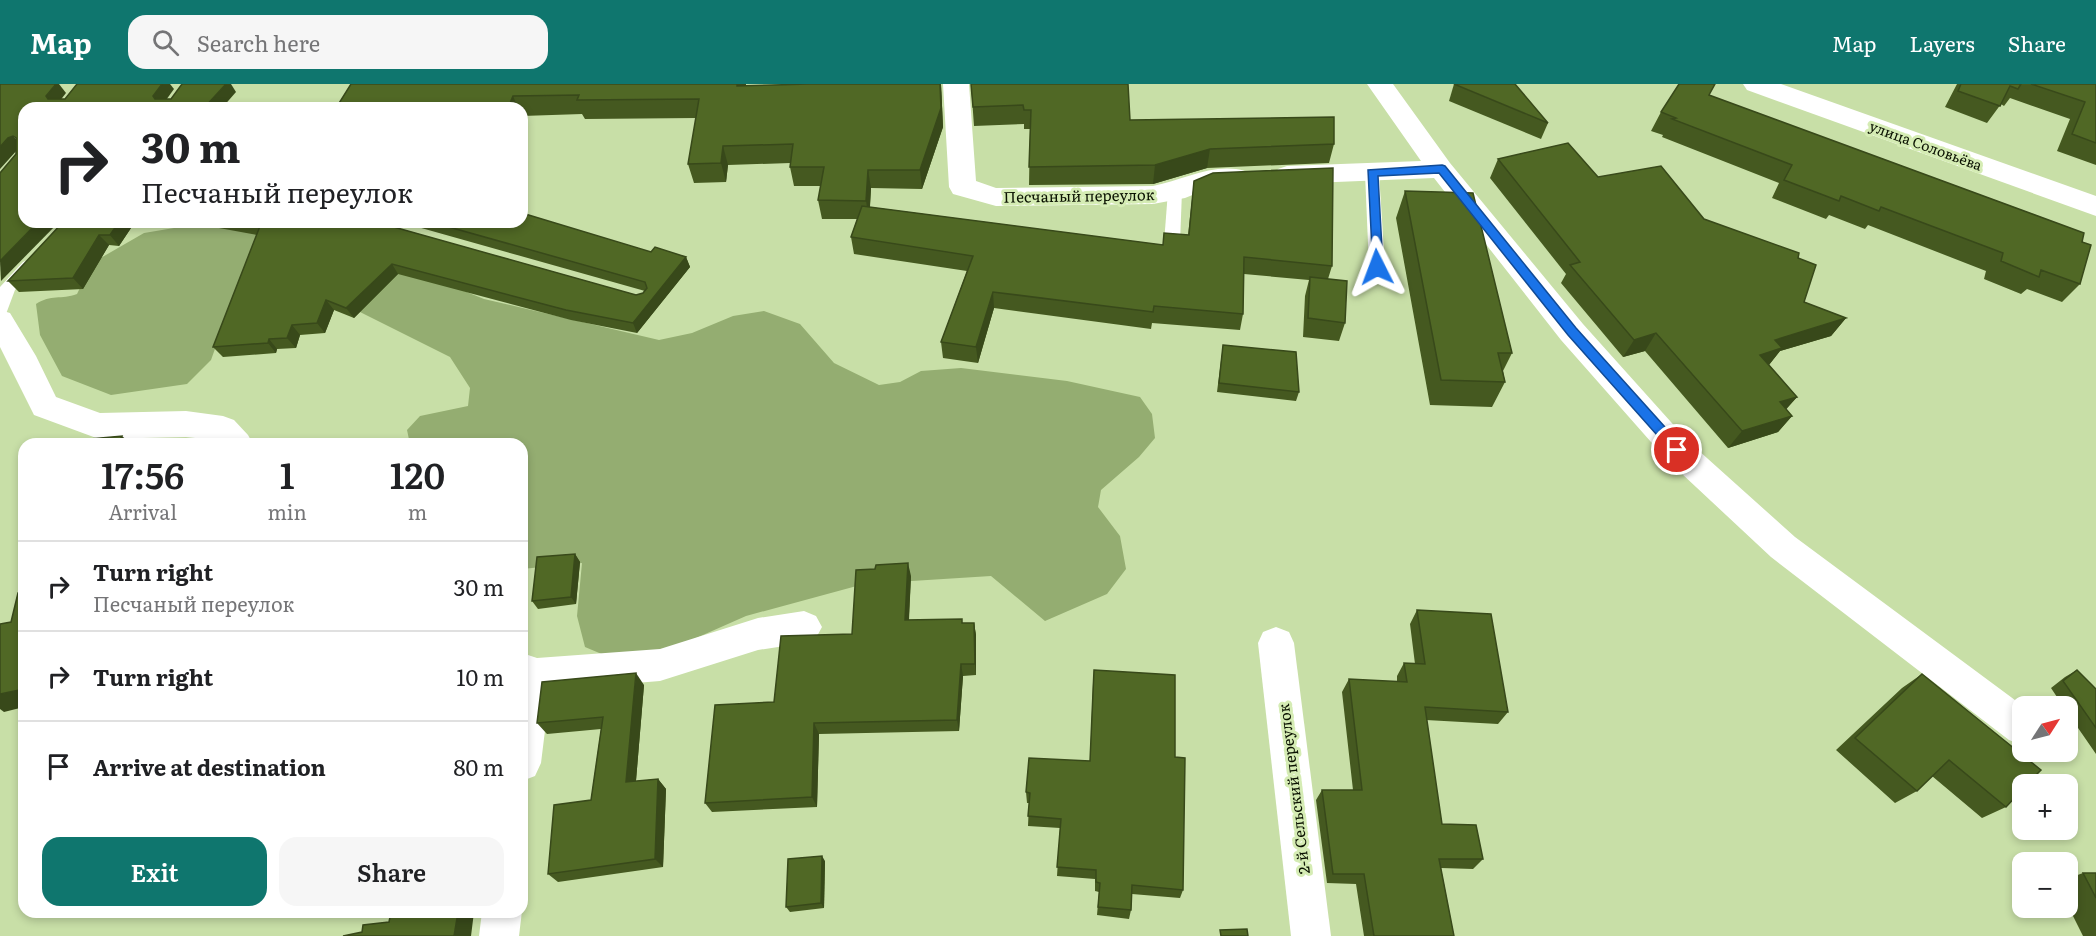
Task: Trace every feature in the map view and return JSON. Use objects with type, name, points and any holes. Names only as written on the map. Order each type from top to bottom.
[{"type":"street","name":"Песчаный переулок","points":[[956,84],[963,187],[996,197],[1153,195],[1176,191],[1207,178],[1442,169]]},
{"type":"street","points":[[1380,84],[1442,169],[1572,332],[1677,450],[1783,547],[2012,720]]},
{"type":"street","name":"улица Соловьёва","points":[[1756,84],[2096,206]]},
{"type":"street","points":[[0,321],[25,364],[45,406],[99,426],[186,424],[222,429],[231,438]]},
{"type":"street","points":[[528,672],[660,665],[758,634],[804,627]]},
{"type":"street","name":"2-й Сельский переулок","points":[[1276,643],[1311,936]]},
{"type":"street","points":[[499,936],[501,918]]},
{"type":"lane","points":[[1372,173],[1377,267]]},
{"type":"lane","points":[[1172,243],[1176,191]]},
{"type":"lane","points":[[0,310],[8,287],[40,255]]},
{"type":"green space","points":[[174,228],[250,228],[343,242],[484,299],[659,340],[692,333],[733,316],[764,311],[800,324],[834,363],[879,385],[900,382],[921,371],[961,368],[1067,381],[1140,397],[1152,414],[1155,438],[1139,457],[1101,490],[1098,507],[1120,536],[1126,569],[1107,594],[1045,621],[991,576],[864,584],[746,616],[669,650],[604,655],[585,647],[577,616],[582,563],[528,568],[528,438],[409,438],[407,430],[420,416],[468,406],[470,388],[450,357],[328,296],[230,307],[211,360],[187,384],[111,395],[62,376],[40,335],[36,304],[46,299],[77,294],[92,263],[144,233]]},
{"type":"building","points":[[0,84],[56,84],[46,96],[48,99],[65,99],[77,84],[162,84],[153,96],[155,99],[171,99],[182,84],[226,84],[210,102],[18,102],[18,228],[32,228],[0,261],[0,173],[16,154],[16,138],[13,136],[8,138],[0,147]]},
{"type":"building","points":[[351,84],[737,84],[737,86],[940,84],[941,108],[920,170],[868,170],[866,201],[818,200],[824,167],[790,167],[793,144],[723,146],[721,163],[688,164],[699,99],[577,100],[579,95],[513,96],[510,102],[340,102]]},
{"type":"building","points":[[971,84],[1128,84],[1130,120],[1334,117],[1334,144],[1210,149],[1155,165],[1029,167],[1031,110],[1024,110],[1023,105],[973,107]]},
{"type":"building","points":[[1454,84],[1515,84],[1548,123]]},
{"type":"building","points":[[1679,84],[1715,84],[1709,95],[2084,233],[2082,242],[2091,245],[2080,284],[2041,270],[2039,277],[2001,261],[2003,253],[1881,207],[1879,211],[1841,196],[1839,201],[1784,180],[1792,165],[1672,119],[1676,118],[1661,112]]},
{"type":"building","points":[[1961,84],[2021,84],[2018,89],[2010,86],[2000,106],[1958,91]]},
{"type":"building","points":[[2031,84],[2096,84],[2096,143],[2072,134],[2085,102]]},
{"type":"building","points":[[1568,143],[1598,177],[1661,166],[1704,219],[1799,253],[1798,258],[1816,265],[1804,302],[1846,318],[1775,340],[1782,348],[1760,355],[1797,397],[1780,402],[1792,416],[1742,431],[1656,333],[1634,340],[1570,265],[1580,262],[1498,159]]},
{"type":"building","points":[[1333,168],[1332,266],[1244,257],[1243,314],[1154,306],[1153,312],[993,292],[976,347],[941,342],[973,256],[851,237],[862,206],[1163,245],[1164,233],[1189,235],[1194,181],[1213,173]]},
{"type":"building","points":[[1405,191],[1473,193],[1512,353],[1498,353],[1505,382],[1441,380]]},
{"type":"building","points":[[528,215],[651,252],[655,247],[686,257],[633,323],[566,310],[392,264],[346,308],[326,300],[317,323],[292,325],[287,338],[269,339],[268,343],[213,347],[259,228],[397,228],[636,295],[643,293],[647,288],[645,282],[452,228],[528,228]]},
{"type":"building","points":[[57,228],[115,228],[110,235],[99,235],[73,278],[8,281]]},
{"type":"building","points":[[1310,277],[1347,281],[1345,323],[1308,318]]},
{"type":"building","points":[[1223,345],[1296,352],[1299,392],[1219,383]]},
{"type":"building","points":[[575,554],[571,597],[532,601],[537,557]]},
{"type":"building","points":[[908,563],[905,620],[962,619],[962,623],[974,623],[975,664],[961,664],[957,720],[814,723],[812,797],[705,803],[715,705],[774,702],[781,636],[852,634],[856,570],[875,569],[876,565]]},
{"type":"building","points":[[18,593],[18,690],[0,694],[0,624],[11,622]]},
{"type":"building","points":[[1417,610],[1491,614],[1508,712],[1425,707],[1442,824],[1476,825],[1483,859],[1439,859],[1454,936],[1374,936],[1364,874],[1333,874],[1322,790],[1362,790],[1349,679],[1407,682],[1404,663],[1425,664]]},
{"type":"building","points":[[1094,670],[1175,675],[1175,757],[1185,758],[1183,890],[1132,885],[1131,910],[1098,907],[1100,883],[1096,882],[1096,870],[1057,867],[1061,819],[1028,816],[1030,793],[1026,792],[1029,758],[1090,761]]},
{"type":"building","points":[[2077,670],[2096,689],[2096,728],[2078,702],[2078,696],[2074,696],[2063,681]]},
{"type":"building","points":[[636,673],[626,782],[658,779],[655,859],[548,874],[554,805],[591,800],[603,717],[537,723],[542,682]]},
{"type":"building","points":[[1922,674],[2012,747],[2012,762],[2031,762],[2041,770],[2037,774],[2012,774],[2012,801],[2006,807],[1949,760],[1917,791],[1855,738]]},
{"type":"building","points":[[822,856],[821,903],[786,907],[788,859]]},
{"type":"building","points":[[2083,873],[2096,873],[2096,898]]},
{"type":"building","points":[[390,918],[457,918],[454,936],[343,936],[362,932],[363,925],[389,922]]},
{"type":"building","points":[[1247,929],[1248,936],[1221,936],[1220,930]]},
{"type":"route","points":[[1377,267],[1372,173],[1442,169],[1572,332],[1677,450]]}]
